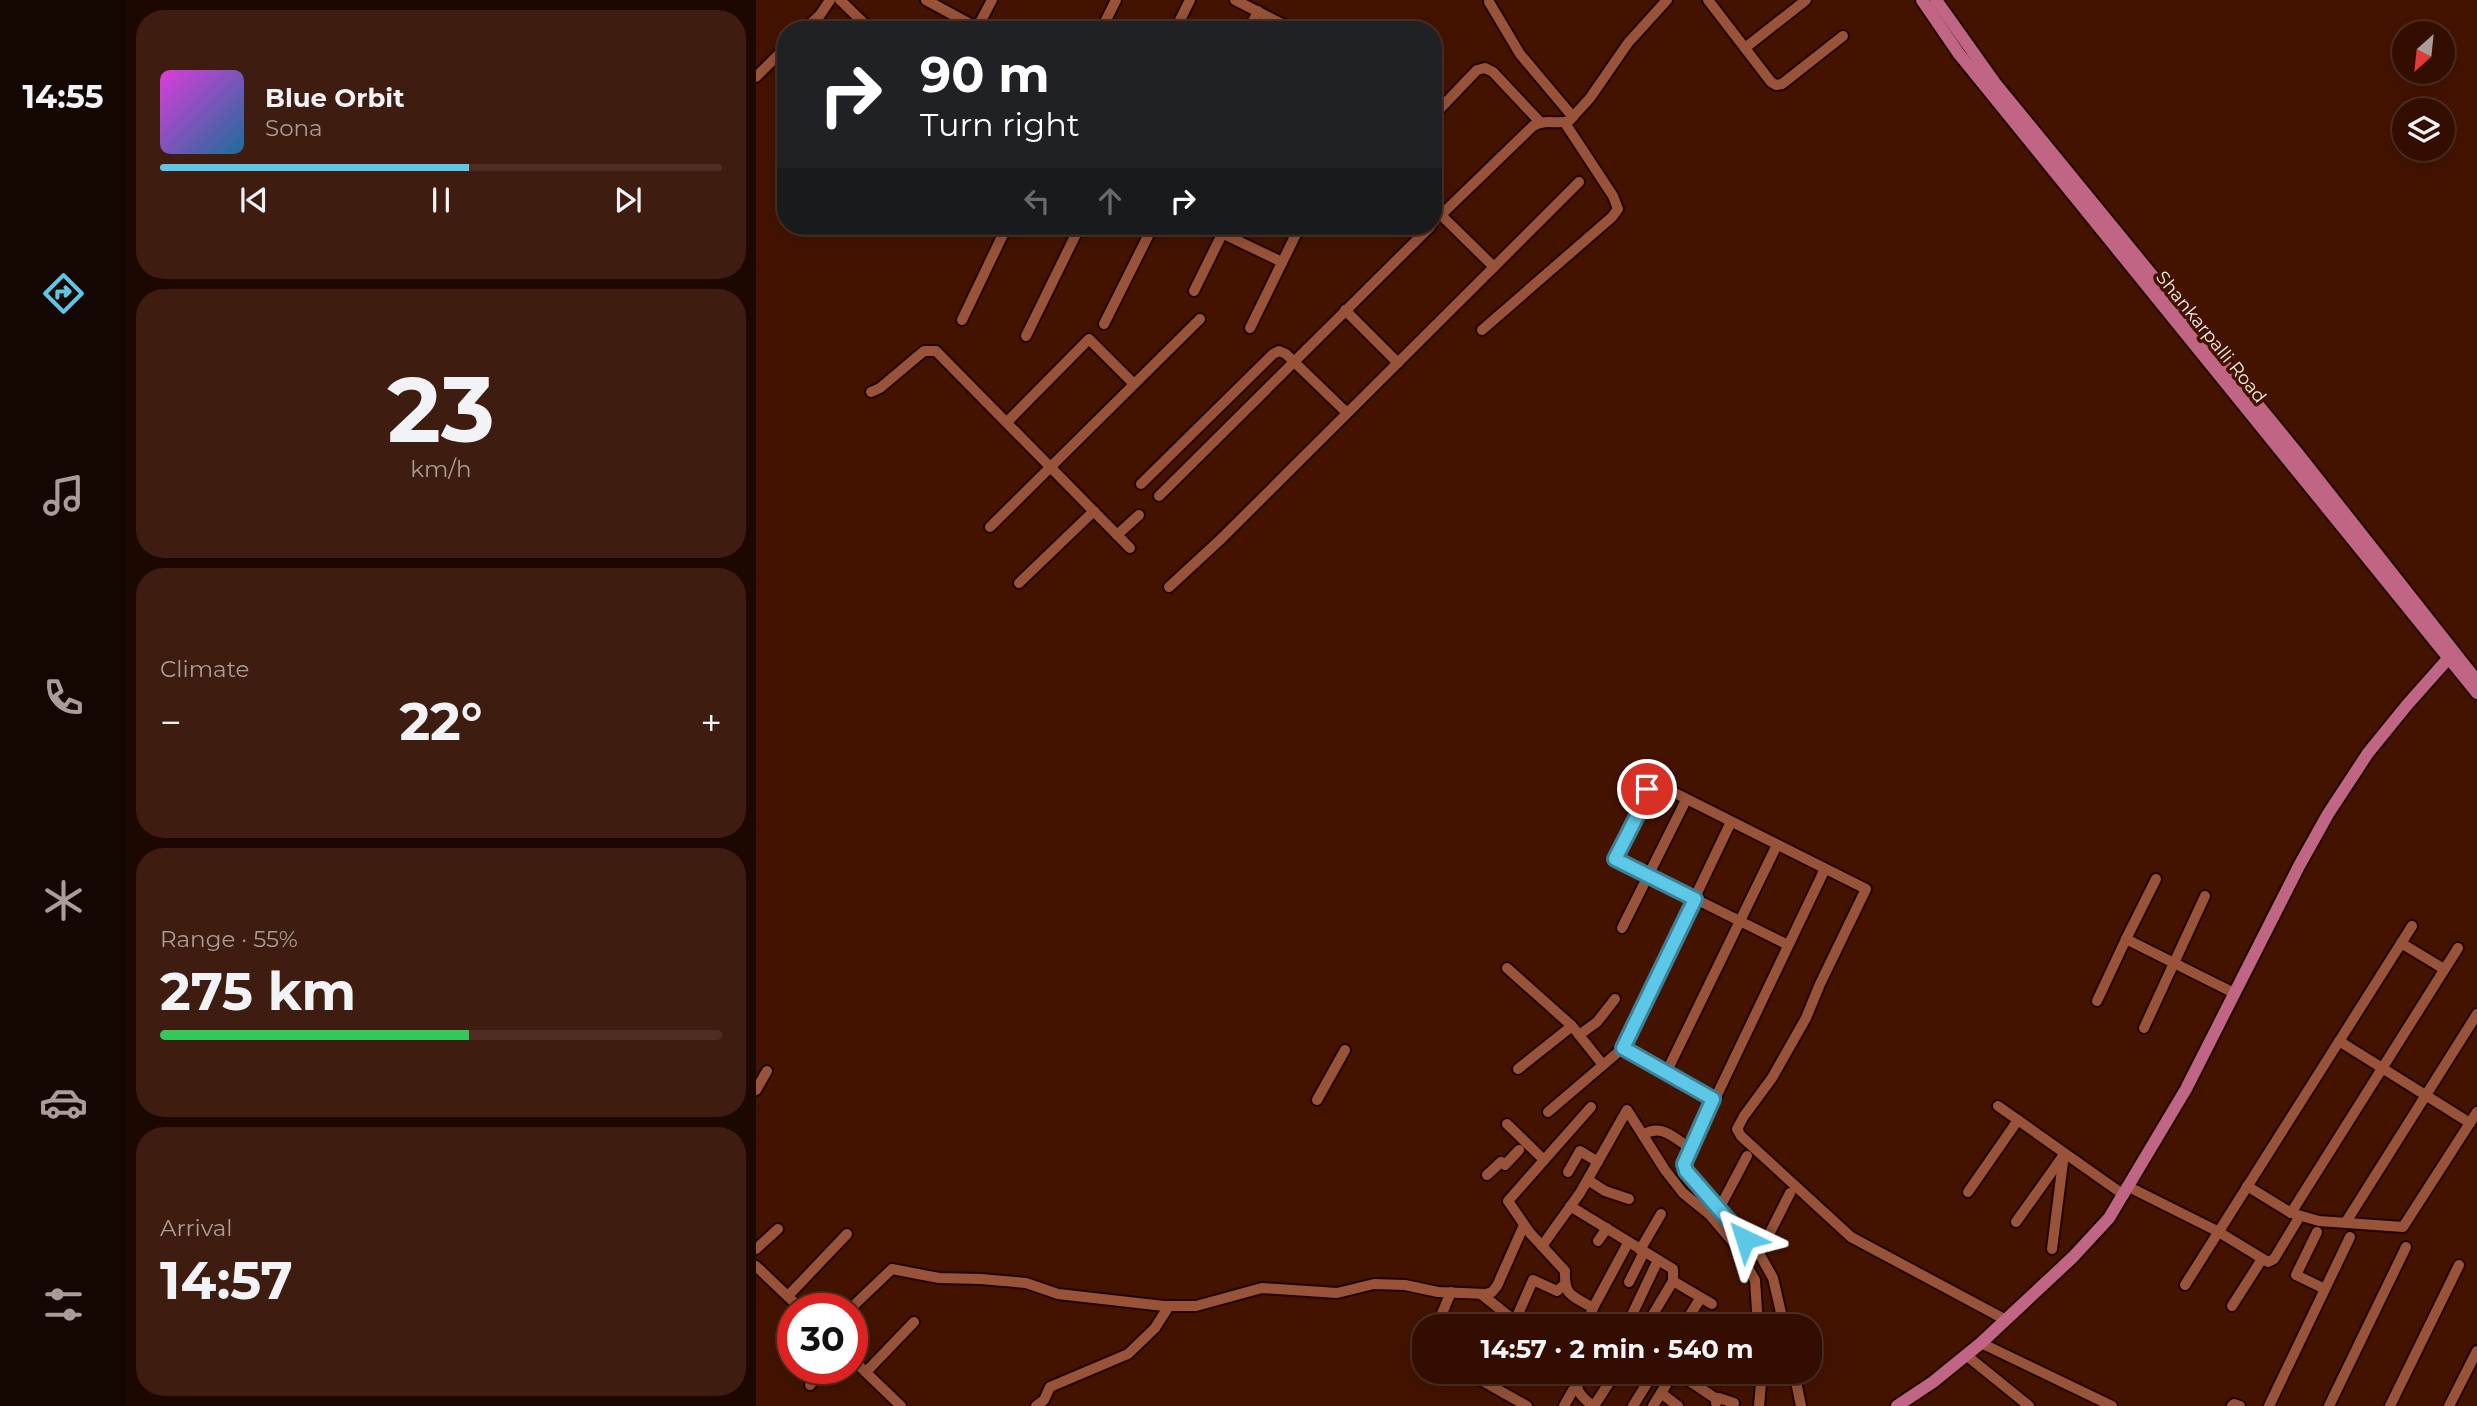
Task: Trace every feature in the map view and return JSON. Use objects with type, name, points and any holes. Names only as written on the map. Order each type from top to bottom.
[{"type":"main road","name":"Shankarpalli Road","points":[[1922,0],[1959,54],[2451,656],[2477,681]]},
{"type":"main road","name":"Shankarpalli Road","points":[[1936,0],[2004,93],[2299,455],[2477,693]]},
{"type":"main road","points":[[1897,1406],[1912,1402],[1981,1343],[2095,1235],[2126,1191],[2186,1089],[2299,866],[2350,780],[2407,705],[2451,656]]},
{"type":"street","points":[[814,21],[830,0]]},
{"type":"street","points":[[840,0],[862,21]]},
{"type":"street","points":[[926,0],[964,21]]},
{"type":"street","points":[[982,21],[992,0]]},
{"type":"street","points":[[1106,21],[1116,0]]},
{"type":"street","points":[[1180,21],[1190,0]]},
{"type":"street","points":[[1235,0],[1277,21]]},
{"type":"street","points":[[1442,211],[1533,126],[1549,120],[1569,120],[1590,98],[1628,43],[1667,0]]},
{"type":"street","points":[[1708,0],[1770,82],[1776,85],[1782,84],[1843,36]]},
{"type":"street","points":[[1745,48],[1806,0]]},
{"type":"street","points":[[1482,330],[1618,209],[1614,196],[1569,120],[1520,54],[1489,2]]},
{"type":"street","points":[[1253,21],[1258,11]]},
{"type":"street","points":[[756,77],[777,56]]},
{"type":"street","points":[[1442,108],[1478,70],[1485,68],[1493,72],[1540,122]]},
{"type":"street","points":[[1170,587],[1579,182]]},
{"type":"street","points":[[1442,224],[1494,267]]},
{"type":"street","points":[[962,320],[1003,235]]},
{"type":"street","points":[[1026,336],[1076,235]]},
{"type":"street","points":[[1104,324],[1148,235]]},
{"type":"street","points":[[1194,291],[1222,235]]},
{"type":"street","points":[[1233,235],[1282,262]]},
{"type":"street","points":[[1250,328],[1296,235]]},
{"type":"street","points":[[1159,496],[1418,235]]},
{"type":"street","points":[[1345,310],[1398,363]]},
{"type":"street","points":[[990,527],[1200,319]]},
{"type":"street","points":[[1007,422],[1089,339],[1134,384]]},
{"type":"street","points":[[871,392],[880,388],[924,351],[936,351],[1130,548]]},
{"type":"street","points":[[1141,484],[1273,354],[1283,352],[1347,413]]},
{"type":"street","points":[[1019,583],[1094,511]]},
{"type":"street","points":[[1117,535],[1139,515]]},
{"type":"street","points":[[1788,945],[1615,859],[1637,816],[1647,789],[1653,782],[1867,889],[1806,1018],[1772,1078],[1737,1129],[1741,1136],[1851,1237],[2006,1320]]},
{"type":"street","points":[[1622,928],[1684,804]]},
{"type":"street","points":[[1548,1112],[1623,1048],[1729,826]]},
{"type":"street","points":[[1666,1073],[1775,849]]},
{"type":"street","points":[[1781,1314],[1773,1278],[1759,1254],[1686,1171],[1684,1164],[1824,873]]},
{"type":"street","points":[[2097,1001],[2156,879]]},
{"type":"street","points":[[2144,1028],[2205,896]]},
{"type":"street","points":[[2185,1285],[2412,926]]},
{"type":"street","points":[[2126,939],[2234,993]]},
{"type":"street","points":[[2401,943],[2444,969]]},
{"type":"street","points":[[1998,1106],[2064,1154],[2126,1191],[2217,1231],[2271,1262],[2295,1214],[2382,1068],[2458,948]]},
{"type":"street","points":[[1507,968],[1576,1031],[1603,1065]]},
{"type":"street","points":[[1518,1069],[1576,1031],[1597,1022],[1615,999]]},
{"type":"street","points":[[2346,1222],[2477,1014]]},
{"type":"street","points":[[2339,1041],[2470,1123]]},
{"type":"street","points":[[1623,1048],[1713,1099]]},
{"type":"street","points":[[1317,1100],[1345,1050]]},
{"type":"street","points":[[756,1090],[767,1071]]},
{"type":"street","points":[[1591,1107],[1508,1200],[1524,1225],[1565,1271],[1564,1285],[1567,1291],[1593,1308]]},
{"type":"street","points":[[1542,1246],[1588,1180],[1627,1110],[1683,1193],[1709,1214],[1733,1242],[1755,1280],[1757,1314]]},
{"type":"street","points":[[2247,1186],[2295,1214],[2319,1221],[2403,1227],[2477,1112]]},
{"type":"street","points":[[1968,1192],[2018,1121]]},
{"type":"street","points":[[1507,1124],[1544,1160]]},
{"type":"street","points":[[1643,1135],[1651,1130],[1663,1130],[1690,1148]]},
{"type":"street","points":[[1488,1175],[1501,1162],[1505,1165],[1519,1150]]},
{"type":"street","points":[[1568,1172],[1580,1151],[1598,1161]]},
{"type":"street","points":[[2016,1222],[2064,1154]]},
{"type":"street","points":[[2052,1249],[2064,1154]]},
{"type":"street","points":[[1719,1209],[1747,1156]]},
{"type":"street","points":[[1588,1180],[1605,1191],[1629,1199]]},
{"type":"street","points":[[1759,1254],[1790,1193]]},
{"type":"street","points":[[1570,1206],[1673,1269],[1673,1281],[1652,1314]]},
{"type":"street","points":[[1629,1282],[1661,1214]]},
{"type":"street","points":[[864,1293],[892,1269],[939,1279],[1030,1278],[1058,1294],[1169,1306],[1196,1306],[1262,1289],[1337,1293],[1374,1284],[1481,1294],[1492,1292],[1497,1286],[1524,1225]]},
{"type":"street","points":[[1598,1241],[1606,1228]]},
{"type":"street","points":[[756,1249],[778,1229]]},
{"type":"street","points":[[2317,1232],[2292,1273],[2325,1289]]},
{"type":"street","points":[[791,1293],[847,1234]]},
{"type":"street","points":[[2269,1406],[2350,1237]]},
{"type":"street","points":[[1592,1314],[1628,1242]]},
{"type":"street","points":[[2329,1406],[2406,1247]]},
{"type":"street","points":[[1619,1258],[1636,1268]]},
{"type":"street","points":[[2232,1306],[2262,1259]]},
{"type":"street","points":[[1632,1314],[1657,1260]]},
{"type":"street","points":[[2390,1406],[2459,1265]]},
{"type":"street","points":[[756,1266],[785,1293]]},
{"type":"street","points":[[1518,1314],[1533,1280],[1557,1291],[1564,1285]]},
{"type":"street","points":[[1673,1281],[1712,1304]]},
{"type":"street","points":[[1442,1314],[1451,1292]]},
{"type":"street","points":[[1481,1294],[1503,1314]]},
{"type":"street","points":[[1691,1314],[1700,1299]]},
{"type":"street","points":[[1042,1404],[1050,1387],[1128,1354],[1155,1328],[1169,1306]]},
{"type":"street","points":[[868,1370],[914,1322]]},
{"type":"street","points":[[1981,1343],[2112,1406]]},
{"type":"street","points":[[2449,1406],[2477,1351]]},
{"type":"street","points":[[1966,1355],[2029,1406]]},
{"type":"street","points":[[868,1374],[901,1406]]},
{"type":"street","points":[[1487,1384],[1519,1404]]},
{"type":"street","points":[[1576,1384],[1576,1389],[1583,1399],[1594,1406],[1608,1384]]},
{"type":"street","points":[[1633,1406],[1647,1384]]},
{"type":"street","points":[[1653,1406],[1667,1384]]},
{"type":"street","points":[[1691,1384],[1717,1403],[1719,1398],[1734,1403],[1733,1406]]},
{"type":"street","points":[[1759,1406],[1761,1384]]},
{"type":"street","points":[[1796,1384],[1801,1406]]},
{"type":"street","points":[[1564,1406],[1576,1389]]},
{"type":"street","points":[[1661,1393],[1678,1406]]},
{"type":"street","points":[[2232,1406],[2240,1406]]},
{"type":"route","points":[[1647,789],[1637,816],[1615,859],[1695,899],[1623,1048],[1713,1099],[1684,1164],[1686,1171],[1745,1239]]}]
